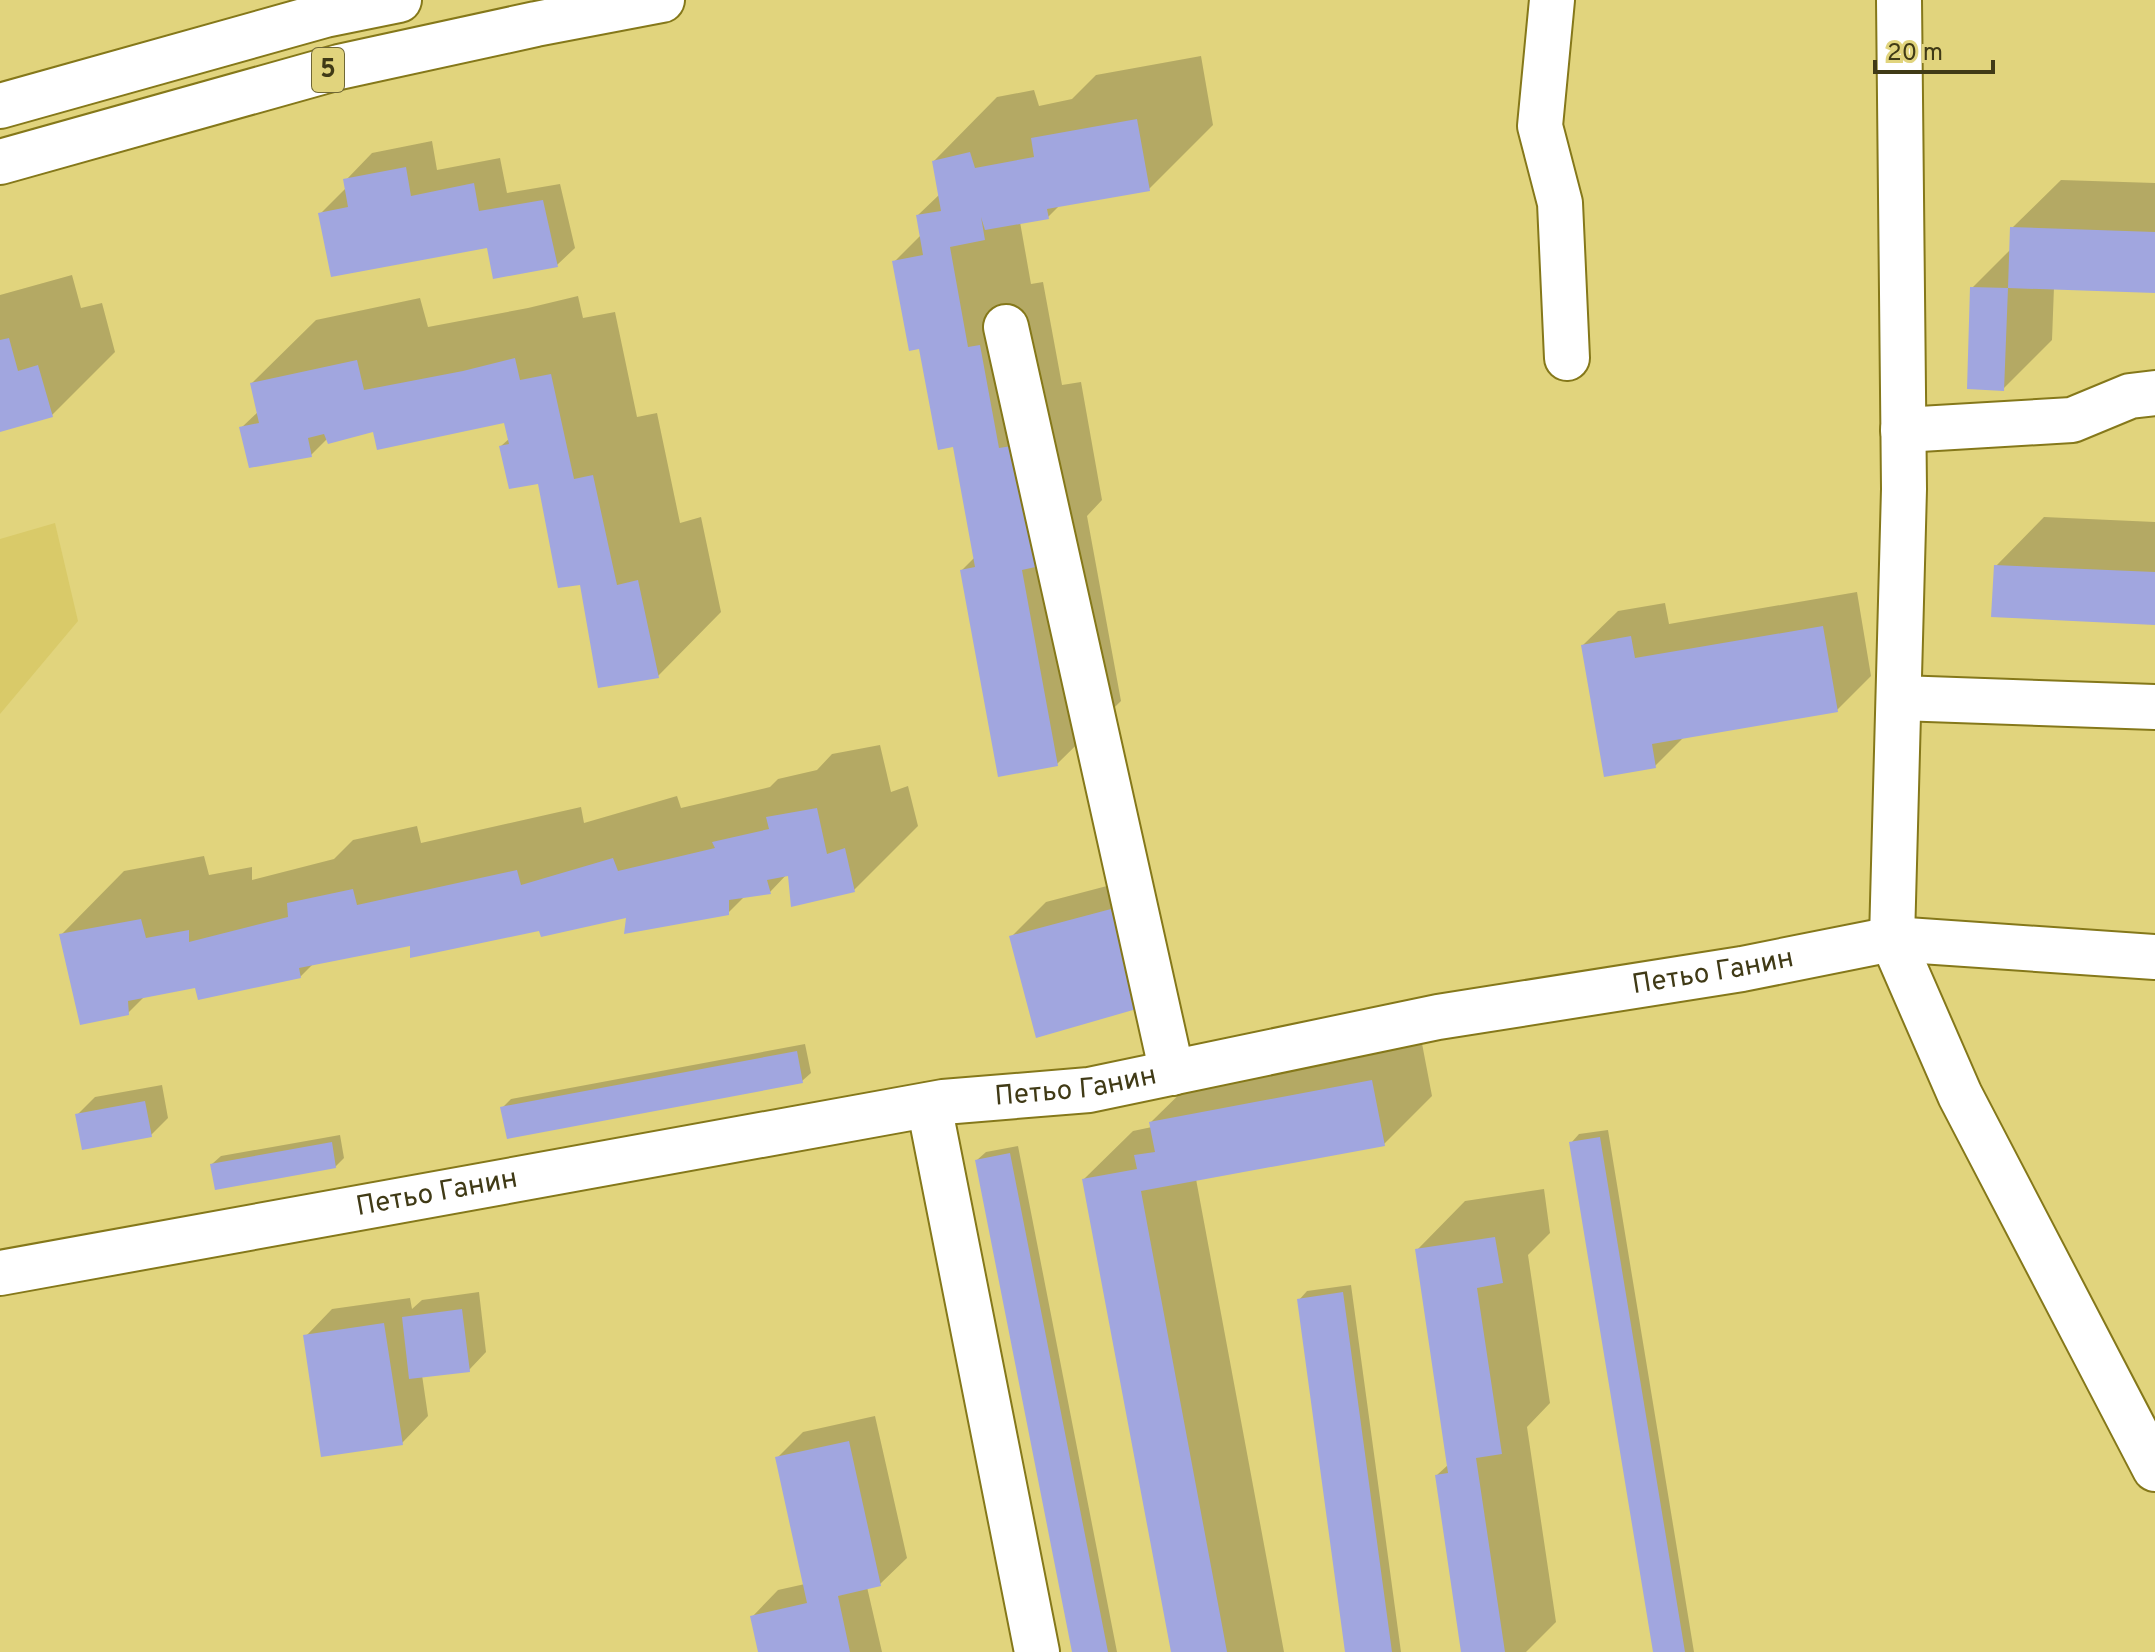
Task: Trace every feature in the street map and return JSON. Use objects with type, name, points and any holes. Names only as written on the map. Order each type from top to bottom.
[{"type":"street","name":"5","points":[[0,106],[325,15],[399,0]]},
{"type":"street","name":"5","points":[[0,162],[339,67],[662,0]]},
{"type":"street","points":[[1552,0],[1540,126],[1560,203],[1567,358]]},
{"type":"street","points":[[1899,0],[1903,430],[1892,939],[1960,1095],[2155,1469]]},
{"type":"street","points":[[1006,327],[1172,1073]]},
{"type":"street","points":[[1903,430],[2072,420],[2130,396],[2155,393]]},
{"type":"street","points":[[1899,698],[2155,707]]},
{"type":"street","name":"Петьо Ганин","points":[[0,1273],[929,1105],[1089,1090],[1438,1017],[1742,969],[1892,939],[2155,957]]},
{"type":"street","points":[[929,1105],[1037,1652]]},
{"type":"shaded area","points":[[55,523],[78,621],[0,714],[0,539]]},
{"type":"building","points":[[1137,119],[1150,191],[1047,209],[1049,219],[985,230],[981,217],[985,240],[950,247],[968,347],[980,345],[999,448],[1018,445],[1040,566],[1022,570],[1058,766],[998,777],[960,570],[975,567],[953,447],[938,450],[919,349],[909,351],[892,261],[923,255],[916,215],[941,211],[932,161],[970,152],[975,168],[1034,157],[1031,138]]},
{"type":"building","points":[[406,167],[411,196],[474,183],[479,211],[543,200],[558,267],[493,279],[487,248],[331,277],[318,213],[348,207],[343,179]]},
{"type":"building","points":[[2010,227],[2155,232],[2155,293],[2008,288]]},
{"type":"building","points":[[1970,287],[2008,288],[2004,391],[1967,389]]},
{"type":"building","points":[[9,338],[18,371],[38,365],[53,417],[0,432],[0,340]]},
{"type":"building","points":[[515,358],[520,380],[551,374],[574,479],[593,475],[617,585],[638,580],[659,678],[598,688],[580,585],[558,588],[538,484],[509,489],[499,446],[509,444],[504,423],[377,450],[373,432],[328,444],[324,434],[308,438],[312,457],[249,468],[239,427],[259,423],[250,383],[357,360],[364,390]]},
{"type":"building","points":[[1994,565],[2155,572],[2155,625],[1991,617]]},
{"type":"building","points":[[1823,626],[1838,712],[1652,744],[1656,768],[1604,777],[1581,645],[1631,636],[1635,658]]},
{"type":"building","points":[[817,808],[827,854],[845,848],[855,892],[791,907],[788,876],[767,880],[771,894],[729,900],[729,915],[624,934],[626,918],[541,937],[539,931],[410,958],[410,946],[299,968],[301,978],[198,1000],[195,988],[128,1001],[129,1015],[80,1025],[59,934],[141,919],[146,938],[189,930],[189,942],[288,917],[287,903],[353,889],[357,905],[517,870],[521,885],[613,858],[618,871],[715,848],[712,842],[769,829],[766,817]]},
{"type":"building","points":[[1111,909],[1140,1008],[1036,1038],[1009,936]]},
{"type":"building","points":[[797,1051],[803,1083],[507,1139],[500,1107]]},
{"type":"building","points":[[1372,1080],[1385,1146],[1141,1191],[1227,1652],[1171,1652],[1082,1179],[1137,1169],[1134,1155],[1155,1152],[1149,1122]]},
{"type":"building","points":[[145,1101],[152,1137],[82,1150],[75,1114]]},
{"type":"building","points":[[1600,1137],[1685,1652],[1653,1652],[1569,1142]]},
{"type":"building","points":[[332,1142],[336,1168],[215,1190],[210,1164]]},
{"type":"building","points":[[1010,1153],[1108,1652],[1072,1652],[975,1160]]},
{"type":"building","points":[[1495,1237],[1503,1283],[1477,1288],[1502,1454],[1476,1458],[1505,1652],[1461,1652],[1435,1475],[1448,1473],[1415,1249]]},
{"type":"building","points":[[1343,1292],[1392,1652],[1345,1652],[1297,1299]]},
{"type":"building","points":[[462,1309],[470,1372],[409,1379],[402,1317]]},
{"type":"building","points":[[384,1323],[403,1445],[321,1457],[303,1335]]},
{"type":"building","points":[[849,1441],[881,1586],[838,1596],[850,1652],[758,1652],[750,1616],[807,1603],[775,1457]]}]
